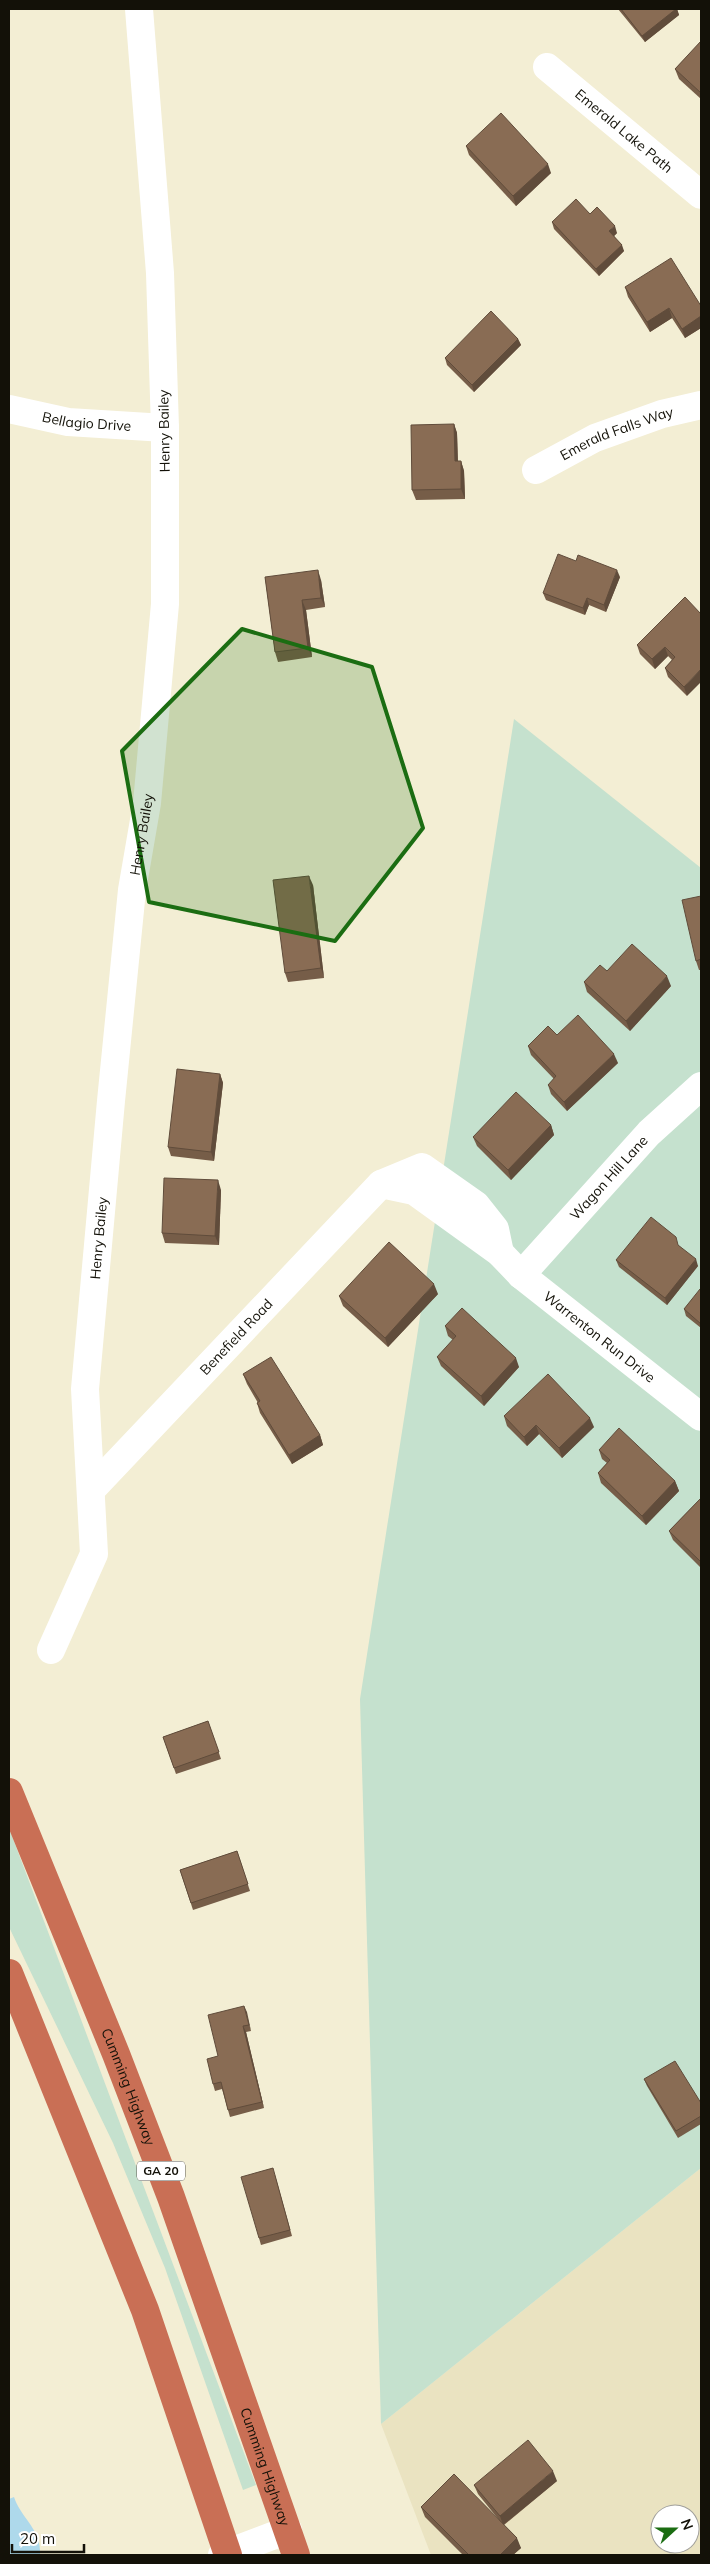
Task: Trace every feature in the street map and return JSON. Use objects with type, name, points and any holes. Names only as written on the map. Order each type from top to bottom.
[{"type":"highway","name":"Cumming Highway","points":[[9,1792],[116,2054],[171,2197],[292,2543]]},
{"type":"highway","points":[[9,1974],[145,2310],[226,2554]]},
{"type":"street","name":"Henry Bailey","points":[[51,1650],[94,1554],[85,1389],[132,890],[147,803],[165,604],[165,428],[160,273],[139,9]]},
{"type":"street","name":"Emerald Lake Path","points":[[547,67],[701,195]]},
{"type":"street","name":"Emerald Falls Way","points":[[536,470],[595,438],[662,414],[701,405]]},
{"type":"street","name":"Bellagio Drive","points":[[9,409],[68,422],[165,428]]},
{"type":"street","name":"Wagon Hill Lane","points":[[521,1275],[649,1133],[701,1086]]},
{"type":"street","name":"Benefield Road","points":[[91,1490],[381,1184]]},
{"type":"street","name":"Warrenton Run Drive","points":[[381,1184],[414,1191],[466,1214],[521,1275],[701,1418]]},
{"type":"street","points":[[226,2554],[292,2543]]},
{"type":"highlighted area","points":[[242,629],[372,667],[423,828],[335,941],[149,902],[122,751]]},
{"type":"shaded area","points":[[701,2168],[701,2555],[431,2555],[381,2424]]},
{"type":"green space","points":[[514,719],[701,868],[701,2168],[381,2424],[360,1699]]},
{"type":"green space","points":[[9,1828],[256,2485],[243,2490],[165,2268],[113,2143],[9,1927]]},
{"type":"water","points":[[14,2497],[34,2531],[40,2555],[9,2555],[9,2499]]},
{"type":"building","points":[[621,9],[676,9],[642,36]]},
{"type":"building","points":[[701,41],[701,93],[675,69]]},
{"type":"building","points":[[501,113],[548,164],[513,196],[466,146]]},
{"type":"building","points":[[576,199],[590,214],[597,207],[615,226],[609,231],[622,245],[596,269],[552,222]]},
{"type":"building","points":[[671,258],[701,306],[701,316],[682,329],[669,308],[647,322],[625,287]]},
{"type":"building","points":[[491,311],[518,339],[472,385],[445,358]]},
{"type":"building","points":[[454,424],[455,461],[461,461],[461,489],[412,490],[411,425]]},
{"type":"building","points":[[558,554],[576,561],[578,555],[617,570],[604,605],[587,598],[583,608],[543,593]]},
{"type":"building","points":[[318,570],[321,598],[302,600],[308,648],[275,652],[265,577]]},
{"type":"building","points":[[685,597],[701,614],[701,669],[684,687],[665,668],[675,657],[665,647],[652,659],[637,645]]},
{"type":"building","points":[[309,876],[321,968],[285,973],[273,880]]},
{"type":"building","points":[[701,896],[701,959],[696,961],[682,900]]},
{"type":"building","points":[[632,944],[667,976],[626,1021],[584,982],[600,965],[607,971]]},
{"type":"building","points":[[578,1015],[614,1054],[564,1102],[548,1085],[556,1076],[528,1046],[548,1026],[557,1035]]},
{"type":"building","points":[[177,1069],[220,1074],[211,1152],[168,1147]]},
{"type":"building","points":[[516,1092],[551,1125],[508,1170],[473,1137]]},
{"type":"building","points":[[164,1178],[218,1180],[215,1236],[162,1233]]},
{"type":"building","points":[[651,1217],[676,1237],[678,1245],[696,1259],[665,1298],[616,1260]]},
{"type":"building","points":[[389,1242],[434,1284],[385,1338],[339,1296]]},
{"type":"building","points":[[701,1290],[701,1324],[684,1309]]},
{"type":"building","points":[[462,1308],[516,1358],[481,1396],[437,1357],[456,1336],[445,1326]]},
{"type":"building","points":[[271,1357],[320,1435],[289,1455],[257,1403],[260,1401],[243,1374]]},
{"type":"building","points":[[548,1374],[590,1418],[559,1448],[536,1425],[524,1437],[504,1416]]},
{"type":"building","points":[[619,1428],[675,1481],[642,1516],[598,1473],[610,1460],[599,1450]]},
{"type":"building","points":[[701,1498],[701,1562],[669,1531]]},
{"type":"building","points":[[208,1721],[219,1752],[174,1768],[163,1737]]},
{"type":"building","points":[[237,1851],[248,1884],[191,1903],[180,1870]]},
{"type":"building","points":[[244,2006],[249,2025],[243,2026],[262,2102],[228,2110],[221,2082],[213,2084],[207,2059],[218,2056],[208,2015]]},
{"type":"building","points":[[675,2061],[701,2103],[701,2116],[676,2131],[644,2079]]},
{"type":"building","points":[[273,2168],[290,2230],[259,2238],[241,2177]]},
{"type":"building","points":[[528,2440],[553,2471],[500,2516],[474,2485]]},
{"type":"building","points":[[454,2474],[517,2538],[500,2555],[469,2555],[421,2507]]}]
